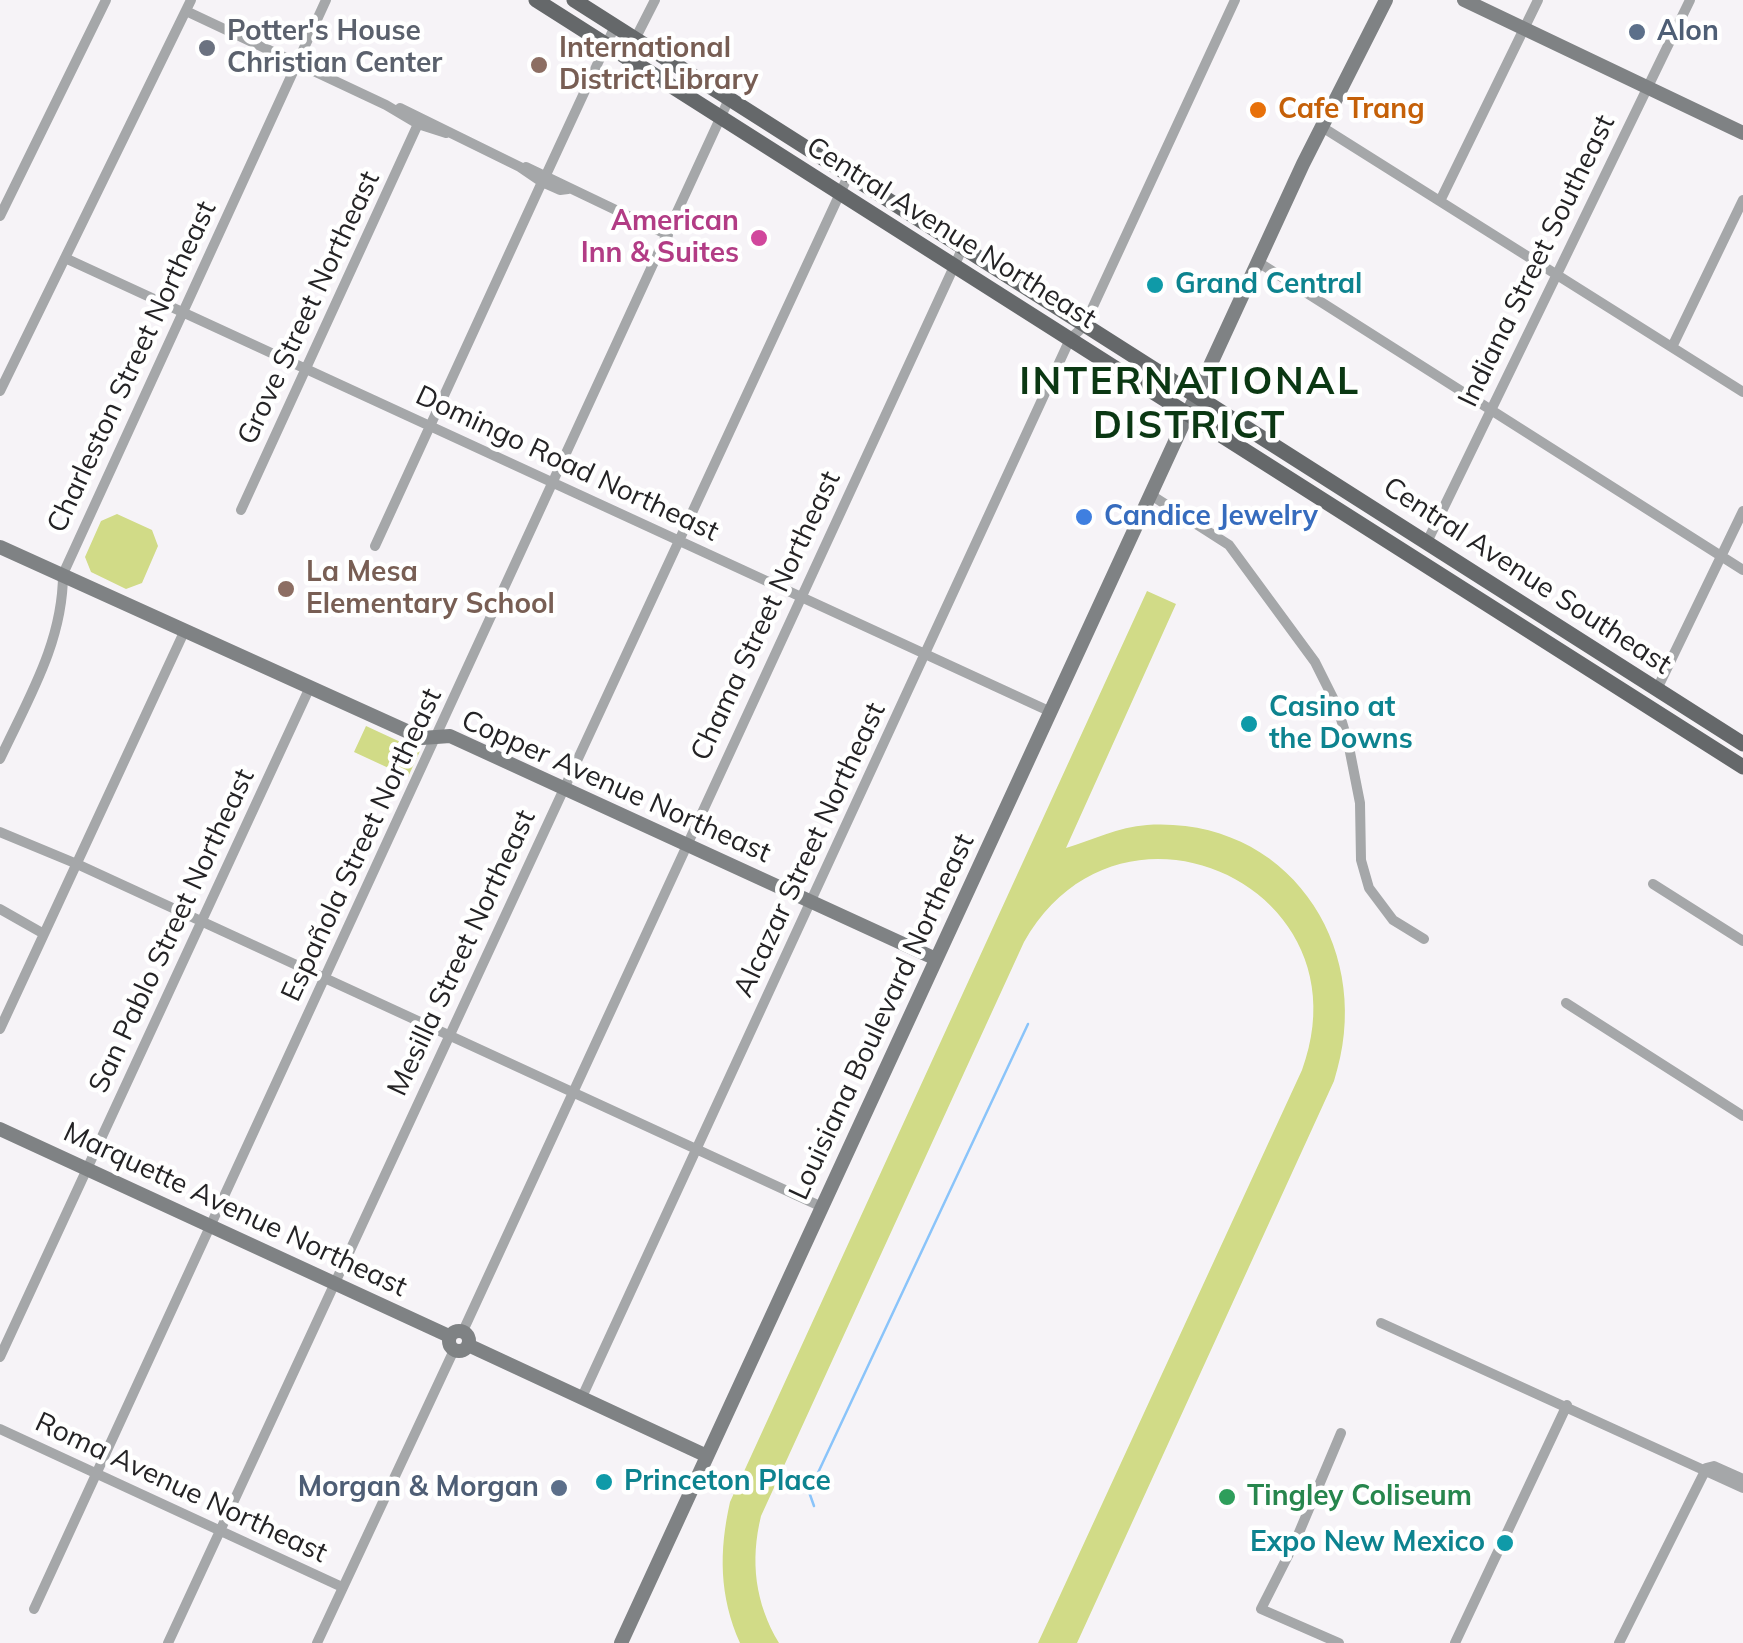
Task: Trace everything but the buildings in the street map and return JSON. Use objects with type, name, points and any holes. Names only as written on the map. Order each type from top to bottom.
[{"type":"main road","name":"Central Avenue Northeast","points":[[536,0],[1743,768]]},
{"type":"main road","name":"Central Avenue Southeast","points":[[574,0],[1743,744]]},
{"type":"street","points":[[0,216],[106,0]]},
{"type":"street","name":"Charleston Street Northeast","points":[[0,759],[52,648],[61,614],[63,574],[326,0]]},
{"type":"street","points":[[626,58],[655,0]]},
{"type":"street","points":[[1084,326],[1235,0]]},
{"type":"street","name":"Louisiana Boulevard Northeast","points":[[621,1643],[1258,262],[1386,0]]},
{"type":"street","points":[[1464,0],[1743,134]]},
{"type":"street","points":[[1440,201],[1538,0]]},
{"type":"street","name":"Indiana Street Southeast","points":[[1427,542],[1690,0]]},
{"type":"street","points":[[0,391],[188,6],[418,124],[564,183],[568,189],[668,235]]},
{"type":"street","points":[[375,546],[615,26]]},
{"type":"street","name":"Española Street Northeast","points":[[34,1609],[729,99]]},
{"type":"street","points":[[386,106],[420,117],[446,133]]},
{"type":"street","name":"Grove Street Northeast","points":[[241,510],[418,124]]},
{"type":"street","points":[[1322,127],[1743,392]]},
{"type":"street","name":"Mesilla Street Northeast","points":[[168,1643],[848,174]]},
{"type":"street","points":[[1672,348],[1743,200]]},
{"type":"street","name":"Chama Street Northeast","points":[[317,1643],[963,247]]},
{"type":"street","name":"Domingo Road Northeast","points":[[64,258],[1051,712]]},
{"type":"street","points":[[1258,262],[1743,570]]},
{"type":"street","name":"Alcazar Street Northeast","points":[[582,1397],[1070,339],[1084,326]]},
{"type":"street","points":[[1151,495],[1229,545],[1316,662],[1337,706],[1348,742],[1360,803],[1362,860],[1369,888],[1392,920],[1424,940]]},
{"type":"street","points":[[1656,689],[1743,511]]},
{"type":"street","name":"Copper Avenue Northeast","points":[[0,547],[422,738],[450,736],[936,959]]},
{"type":"street","points":[[0,1030],[184,630]]},
{"type":"street","name":"San Pablo Street Northeast","points":[[0,1357],[310,687]]},
{"type":"street","points":[[0,832],[78,864],[822,1207]]},
{"type":"street","points":[[1653,884],[1743,941]]},
{"type":"street","points":[[0,909],[44,934]]},
{"type":"street","points":[[1566,1003],[1743,1116]]},
{"type":"street","name":"Marquette Avenue Northeast","points":[[0,1129],[708,1456]]},
{"type":"street","points":[[1381,1324],[1743,1488]]},
{"type":"street","points":[[1456,1643],[1567,1405]]},
{"type":"street","name":"Roma Avenue Northeast","points":[[0,1430],[342,1588]]},
{"type":"street","points":[[1339,1643],[1261,1609],[1296,1542],[1341,1433]]},
{"type":"street","points":[[1619,1643],[1706,1468],[1714,1466],[1743,1479]]},
{"type":"green space","points":[[117,514],[152,530],[158,546],[142,583],[126,589],[91,572],[85,557],[101,521]]},
{"type":"green space","points":[[1147,591],[1176,604],[1066,848],[1136,826],[1198,828],[1243,843],[1281,868],[1311,901],[1332,940],[1343,985],[1344,1032],[1334,1081],[1077,1643],[1038,1643],[1302,1070],[1314,1005],[1301,949],[1269,904],[1224,874],[1172,860],[1118,865],[1066,891],[1024,942],[761,1516],[757,1581],[765,1613],[779,1643],[740,1643],[728,1608],[723,1573],[730,1502]]},
{"type":"green space","points":[[366,726],[420,751],[408,777],[354,752]]},
{"type":"waterway","points":[[814,1506],[809,1492],[1028,1024]]},
{"type":"place","name":"Alon","points":[[1637,32]]},
{"type":"place","name":"Potter's House Christian Center","points":[[207,48]]},
{"type":"place","name":"International District Library","points":[[539,65]]},
{"type":"place","name":"Cafe Trang","points":[[1258,110]]},
{"type":"place","name":"American Inn & Suites","points":[[759,238]]},
{"type":"place","name":"Grand Central","points":[[1155,285]]},
{"type":"place","name":"Candice Jewelry","points":[[1084,517]]},
{"type":"place","name":"La Mesa Elementary School","points":[[286,589]]},
{"type":"place","name":"Casino at the Downs","points":[[1249,724]]},
{"type":"place","name":"Princeton Place","points":[[604,1482]]},
{"type":"place","name":"Morgan & Morgan","points":[[559,1488]]},
{"type":"place","name":"Tingley Coliseum","points":[[1227,1497]]},
{"type":"place","name":"Expo New Mexico","points":[[1505,1543]]},
{"type":"district","name":"INTERNATIONAL DISTRICT","points":[[1190,404]]}]
